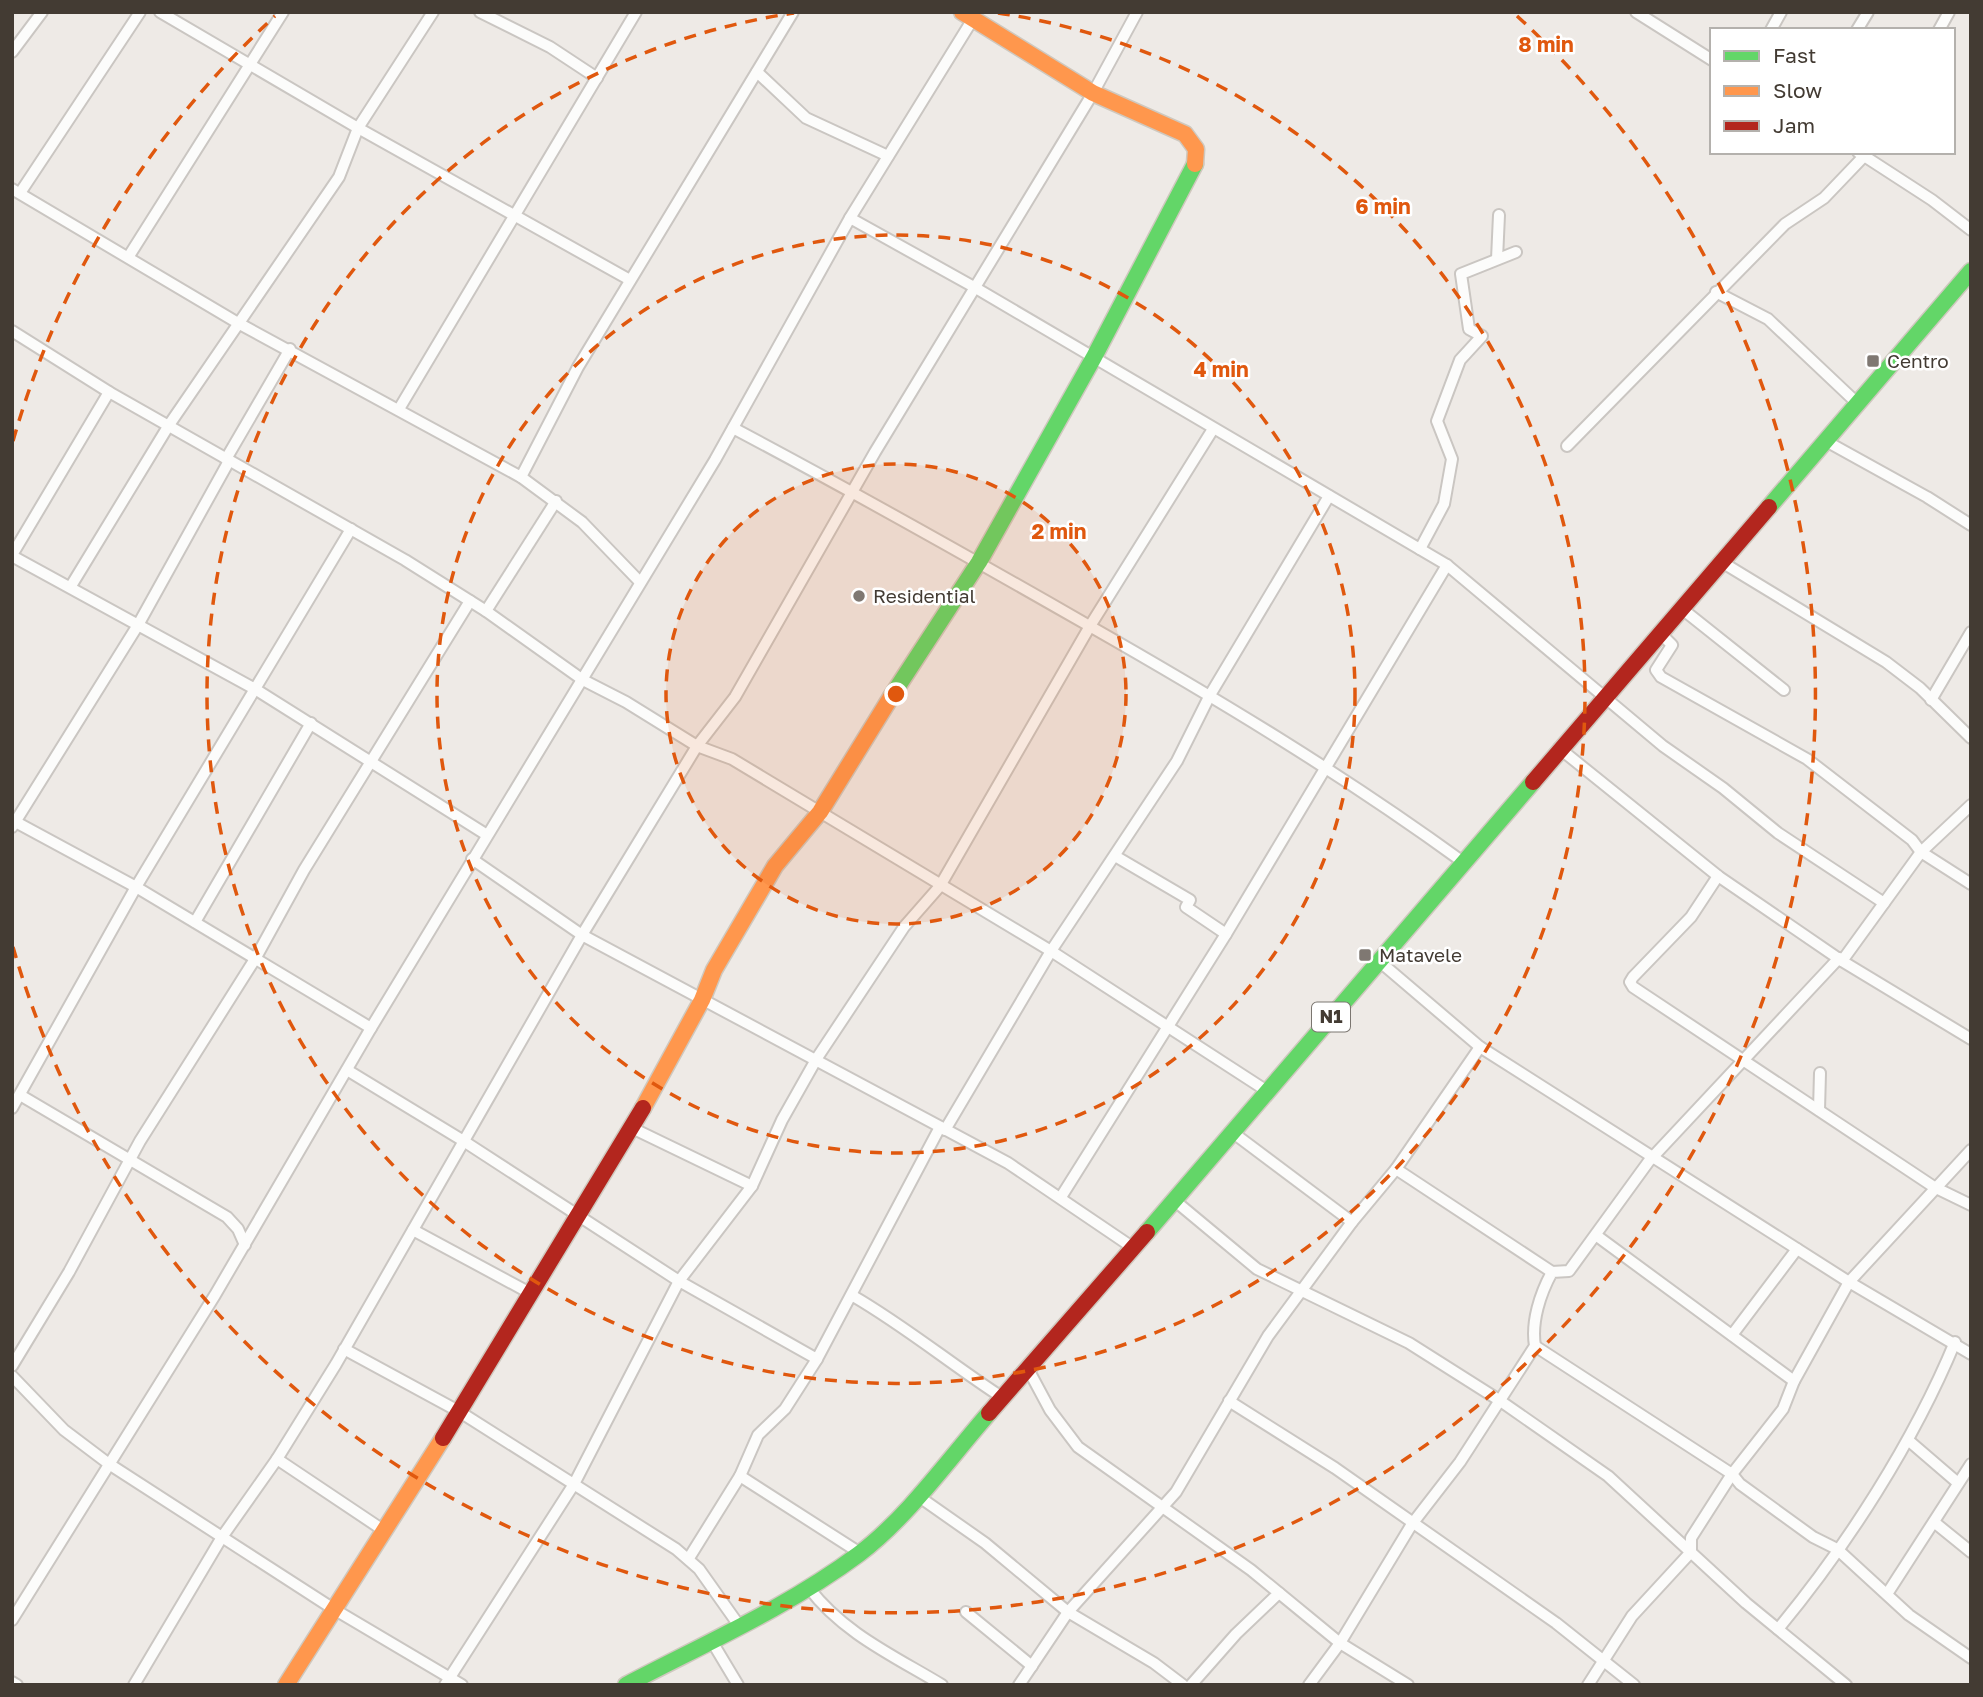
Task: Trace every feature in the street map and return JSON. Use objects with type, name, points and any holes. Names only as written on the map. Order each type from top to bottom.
[{"type":"main road","points":[[286,1685],[332,1608],[460,1412],[576,1216],[632,1128],[702,1000],[717,963],[775,866],[820,812],[924,643],[979,562],[1094,357],[1186,187],[1198,158],[1196,149],[1185,134],[1093,93],[970,15]]},
{"type":"main road","name":"N1","points":[[626,1685],[809,1588],[860,1553],[918,1496],[1971,271]]},
{"type":"street","points":[[12,52],[43,12]]},
{"type":"street","points":[[140,12],[16,191],[238,323],[521,477],[556,501],[639,581]]},
{"type":"street","points":[[160,12],[358,128],[630,280]]},
{"type":"street","points":[[129,256],[283,12]]},
{"type":"street","points":[[71,586],[169,425],[339,177],[358,128],[433,12]]},
{"type":"street","points":[[480,12],[550,47],[597,78]]},
{"type":"street","points":[[399,409],[636,12]]},
{"type":"street","points":[[521,477],[578,367],[793,12]]},
{"type":"street","points":[[134,1685],[222,1536],[277,1459],[344,1349],[582,935],[697,746],[735,697],[852,492],[1093,93],[1137,12]]},
{"type":"street","points":[[1636,12],[1710,59]]},
{"type":"street","points":[[1772,28],[1781,12]]},
{"type":"street","points":[[1858,28],[1868,12]]},
{"type":"street","points":[[1940,28],[1949,12]]},
{"type":"street","points":[[12,1620],[244,1245],[472,859],[583,680],[639,581],[733,428],[850,218],[970,15]]},
{"type":"street","points":[[757,72],[806,118],[874,150],[885,161]]},
{"type":"street","points":[[1567,446],[1785,223],[1824,198],[1864,154],[1971,230]]},
{"type":"street","points":[[1497,259],[1499,215]]},
{"type":"street","points":[[850,218],[974,287],[1447,565],[1604,697],[1778,833],[1884,903]]},
{"type":"street","points":[[1420,549],[1444,504],[1452,458],[1437,421],[1460,360],[1482,336],[1469,329],[1461,274],[1516,251]]},
{"type":"street","points":[[1716,292],[1768,319],[1857,403]]},
{"type":"street","points":[[12,331],[109,392],[351,529],[470,601],[583,680],[626,702],[697,746],[732,759],[1051,951],[1267,1091]]},
{"type":"street","points":[[290,349],[138,625],[13,823],[136,887],[371,1028]]},
{"type":"street","points":[[109,392],[12,556],[255,689],[372,760],[487,835]]},
{"type":"street","points":[[733,428],[979,562],[1210,695],[1325,766],[1463,862]]},
{"type":"street","points":[[448,1681],[574,1484],[679,1282],[752,1186],[782,1120],[817,1058],[904,927],[940,886],[1090,626],[1213,429]]},
{"type":"street","points":[[1824,440],[1927,497],[1971,525]]},
{"type":"street","points":[[689,1558],[740,1476],[758,1435],[785,1409],[817,1359],[942,1129],[1051,951],[1177,761],[1210,695],[1329,496]]},
{"type":"street","points":[[486,611],[556,501]]},
{"type":"street","points":[[12,1108],[136,887],[351,529]]},
{"type":"street","points":[[1720,562],[1886,662],[1971,738]]},
{"type":"street","points":[[1060,1197],[1226,934],[1447,565]]},
{"type":"street","points":[[12,1366],[130,1160],[255,960],[304,870],[470,601]]},
{"type":"street","points":[[1681,608],[1784,690]]},
{"type":"street","points":[[1931,700],[1971,632]]},
{"type":"street","points":[[1660,633],[1672,645],[1656,670],[1661,677],[1807,759],[1912,840],[1921,852],[1971,884]]},
{"type":"street","points":[[195,922],[311,723]]},
{"type":"street","points":[[1559,748],[1718,876],[1840,960],[1971,1040]]},
{"type":"street","points":[[1396,1169],[1552,1272],[1569,1271],[1653,1156],[1742,1059],[1840,960],[1921,852],[1971,805]]},
{"type":"street","points":[[1115,856],[1189,900],[1186,906],[1226,934]]},
{"type":"street","points":[[472,859],[582,935],[817,1058],[1008,1163],[1132,1247]]},
{"type":"street","points":[[1718,876],[1691,917],[1630,982],[1633,988],[1934,1187],[1971,1205]]},
{"type":"street","points":[[1379,961],[1480,1047],[1849,1282],[1955,1342],[1971,1354]]},
{"type":"street","points":[[1019,1685],[1068,1612],[1165,1507],[1258,1350],[1352,1222],[1396,1169],[1480,1047]]},
{"type":"street","points":[[347,1070],[462,1140],[679,1282],[817,1359]]},
{"type":"street","points":[[1819,1110],[1820,1073]]},
{"type":"street","points":[[20,1095],[227,1217],[238,1229],[244,1245]]},
{"type":"street","points":[[632,1128],[752,1186]]},
{"type":"street","points":[[1231,1132],[1352,1222]]},
{"type":"street","points":[[1588,1685],[1644,1600],[1691,1552],[1691,1538],[1732,1474],[1783,1409],[1794,1381],[1849,1282],[1971,1150]]},
{"type":"street","points":[[1173,1199],[1257,1269],[1409,1343],[1499,1400],[1608,1476],[1778,1629],[1846,1685]]},
{"type":"street","points":[[413,1230],[530,1293]]},
{"type":"street","points":[[1597,1236],[1794,1381]]},
{"type":"street","points":[[1732,1335],[1797,1249]]},
{"type":"street","points":[[1309,1685],[1340,1643],[1412,1524],[1460,1462],[1535,1346],[1533,1335],[1540,1300],[1552,1272]]},
{"type":"street","points":[[853,1296],[897,1322],[935,1353],[1003,1398]]},
{"type":"street","points":[[1778,1629],[1817,1582],[1908,1440],[1930,1402],[1955,1342]]},
{"type":"street","points":[[1535,1346],[1732,1474],[1740,1484],[1814,1537],[1837,1549],[1909,1615],[1971,1658]]},
{"type":"street","points":[[344,1349],[460,1412],[689,1558],[738,1624]]},
{"type":"street","points":[[1028,1369],[1069,1438],[1279,1593],[1340,1643],[1408,1685]]},
{"type":"street","points":[[12,1376],[64,1430],[109,1464],[448,1681],[462,1685]]},
{"type":"street","points":[[1229,1401],[1335,1468],[1605,1659],[1634,1685]]},
{"type":"street","points":[[1908,1440],[1958,1483]]},
{"type":"street","points":[[277,1459],[383,1530]]},
{"type":"street","points":[[1887,1594],[1971,1464]]},
{"type":"street","points":[[740,1476],[860,1553]]},
{"type":"street","points":[[918,1496],[985,1543],[1068,1612],[1154,1664],[1182,1685]]},
{"type":"street","points":[[1934,1522],[1971,1552]]},
{"type":"street","points":[[809,1588],[832,1616],[849,1630],[942,1685]]},
{"type":"street","points":[[1191,1685],[1236,1634],[1279,1593]]},
{"type":"street","points":[[966,1612],[1032,1666]]},
{"type":"street","points":[[711,1640],[738,1685]]},
{"type":"street","points":[[12,1682],[18,1685]]},
{"type":"traffic: fast","points":[[891,697],[979,562],[1094,357],[1195,164]]},
{"type":"traffic: fast","points":[[1769,507],[1971,271]]},
{"type":"traffic: fast","points":[[1147,1232],[1533,782]]},
{"type":"traffic: fast","points":[[626,1685],[775,1608],[859,1554],[911,1506],[989,1413]]},
{"type":"traffic: slow","points":[[962,12],[1093,93],[1185,134],[1196,149],[1195,164]]},
{"type":"traffic: slow","points":[[643,1108],[702,1000],[714,970],[775,866],[820,812],[891,697]]},
{"type":"traffic: slow","points":[[286,1685],[443,1438]]},
{"type":"traffic: jam","points":[[1533,782],[1769,507]]},
{"type":"traffic: jam","points":[[443,1438],[643,1108]]},
{"type":"traffic: jam","points":[[989,1413],[1147,1232]]},
{"type":"place","name":"Centro","points":[[1873,361]]},
{"type":"place","name":"Residential","points":[[859,596]]},
{"type":"place","name":"Matavele","points":[[1365,955]]}]
